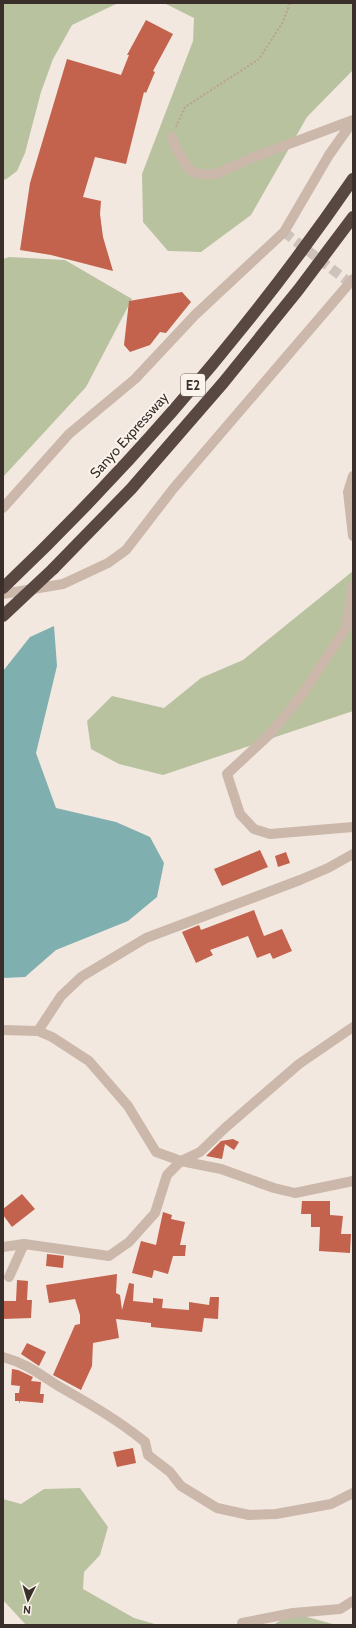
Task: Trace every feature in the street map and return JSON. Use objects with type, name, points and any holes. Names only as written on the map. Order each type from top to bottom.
[{"type":"highway","name":"Sanyo Expressway","points":[[3,588],[112,477],[202,375],[281,277],[353,179]]},
{"type":"highway","name":"E2","points":[[3,616],[131,489],[223,383],[299,289],[353,217]]},
{"type":"street","points":[[172,136],[178,152],[189,169],[197,174],[216,174],[254,157],[353,121]]},
{"type":"street","points":[[3,508],[69,434],[135,379],[195,315],[284,232],[329,155],[353,121]]},
{"type":"street","points":[[3,594],[63,584],[108,563],[126,550],[178,483],[353,279]]},
{"type":"street","points":[[353,476],[348,492],[353,536]]},
{"type":"street","points":[[353,585],[346,628],[301,696],[271,733],[227,774],[240,814],[254,829],[270,834],[353,827]]},
{"type":"street","points":[[38,1031],[61,996],[81,977],[146,938],[300,880],[328,868],[353,854]]},
{"type":"street","points":[[3,1247],[24,1244],[109,1256],[129,1242],[155,1213],[167,1175],[181,1161],[200,1152],[225,1128],[299,1064],[353,1027]]},
{"type":"street","points":[[3,1030],[38,1031],[52,1037],[89,1061],[128,1106],[156,1152],[181,1161],[221,1169],[274,1188],[295,1192],[353,1181]]},
{"type":"street","points":[[9,1277],[24,1244]]},
{"type":"street","points":[[3,1357],[17,1361],[42,1374],[59,1386],[124,1425],[145,1442],[148,1455],[170,1472],[181,1486],[217,1508],[249,1515],[276,1514],[331,1504],[353,1494]]},
{"type":"street","points":[[244,1625],[242,1623],[293,1613],[340,1609],[353,1602]]},
{"type":"path","points":[[172,136],[185,107],[260,59],[283,22],[290,3]]},
{"type":"green space","points":[[3,3],[125,3],[116,4],[72,25],[53,59],[41,92],[25,153],[17,171],[5,180],[3,178]]},
{"type":"green space","points":[[164,3],[353,3],[353,70],[307,117],[251,215],[201,252],[168,251],[143,222],[142,174],[193,41],[194,18]]},
{"type":"green space","points":[[9,257],[65,260],[132,299],[86,387],[3,477],[3,259]]},
{"type":"green space","points":[[353,571],[353,711],[163,775],[119,764],[91,749],[87,721],[112,696],[164,708],[201,678],[243,660]]},
{"type":"green space","points":[[80,1488],[108,1527],[100,1555],[84,1572],[83,1589],[134,1618],[158,1625],[26,1625],[3,1600],[3,1499],[21,1504],[44,1489]]},
{"type":"green space","points":[[293,1613],[336,1625],[273,1625]]},
{"type":"water","points":[[54,626],[57,666],[36,753],[56,808],[116,822],[150,837],[164,863],[157,897],[128,921],[56,950],[25,977],[3,978],[3,671],[30,637]]},
{"type":"building","points":[[146,20],[173,34],[153,71],[155,72],[146,93],[144,92],[126,164],[95,157],[83,197],[101,201],[100,214],[103,237],[113,271],[51,255],[20,250],[30,183],[67,59],[121,75],[129,55],[127,55]]},
{"type":"building","points":[[182,292],[191,302],[166,333],[160,332],[150,345],[130,352],[124,345],[129,301]]},
{"type":"building","points":[[260,850],[268,867],[222,886],[214,869]]},
{"type":"building","points":[[286,852],[290,863],[278,867],[275,856]]},
{"type":"building","points":[[254,910],[264,936],[282,929],[292,951],[273,959],[270,953],[257,958],[248,936],[210,950],[213,955],[196,963],[182,932],[199,925],[201,930]]},
{"type":"building","points":[[233,1139],[239,1142],[234,1150],[225,1144],[222,1159],[206,1156],[221,1141]]},
{"type":"building","points":[[22,1194],[35,1209],[12,1227],[3,1215],[3,1209]]},
{"type":"building","points":[[302,1201],[330,1201],[330,1215],[343,1216],[341,1234],[351,1234],[350,1253],[319,1251],[320,1227],[311,1227],[311,1214],[301,1214]]},
{"type":"building","points":[[163,1212],[172,1215],[171,1219],[185,1222],[180,1245],[186,1245],[185,1256],[173,1256],[168,1274],[154,1270],[152,1278],[132,1273],[141,1241],[156,1245]]},
{"type":"building","points":[[47,1254],[64,1256],[63,1268],[46,1266]]},
{"type":"building","points":[[117,1274],[116,1293],[120,1295],[122,1310],[129,1283],[134,1284],[133,1301],[153,1303],[153,1298],[163,1299],[162,1308],[189,1310],[189,1302],[209,1305],[210,1297],[219,1297],[218,1319],[204,1318],[202,1332],[151,1327],[151,1323],[116,1319],[119,1338],[93,1343],[92,1366],[81,1390],[53,1375],[75,1325],[80,1324],[80,1315],[75,1299],[49,1303],[46,1285]]},
{"type":"building","points":[[17,1280],[28,1281],[27,1300],[32,1300],[31,1318],[3,1319],[3,1301],[16,1301]]},
{"type":"building","points":[[27,1343],[46,1352],[39,1366],[21,1354]]},
{"type":"building","points":[[12,1369],[18,1370],[33,1377],[31,1381],[41,1382],[40,1394],[44,1394],[43,1403],[20,1401],[19,1404],[19,1401],[15,1401],[15,1393],[19,1393],[20,1386],[11,1385]]},
{"type":"building","points":[[133,1448],[136,1463],[117,1467],[113,1452]]},
{"type":"tunnel","points":[[284,232],[350,283]]}]
